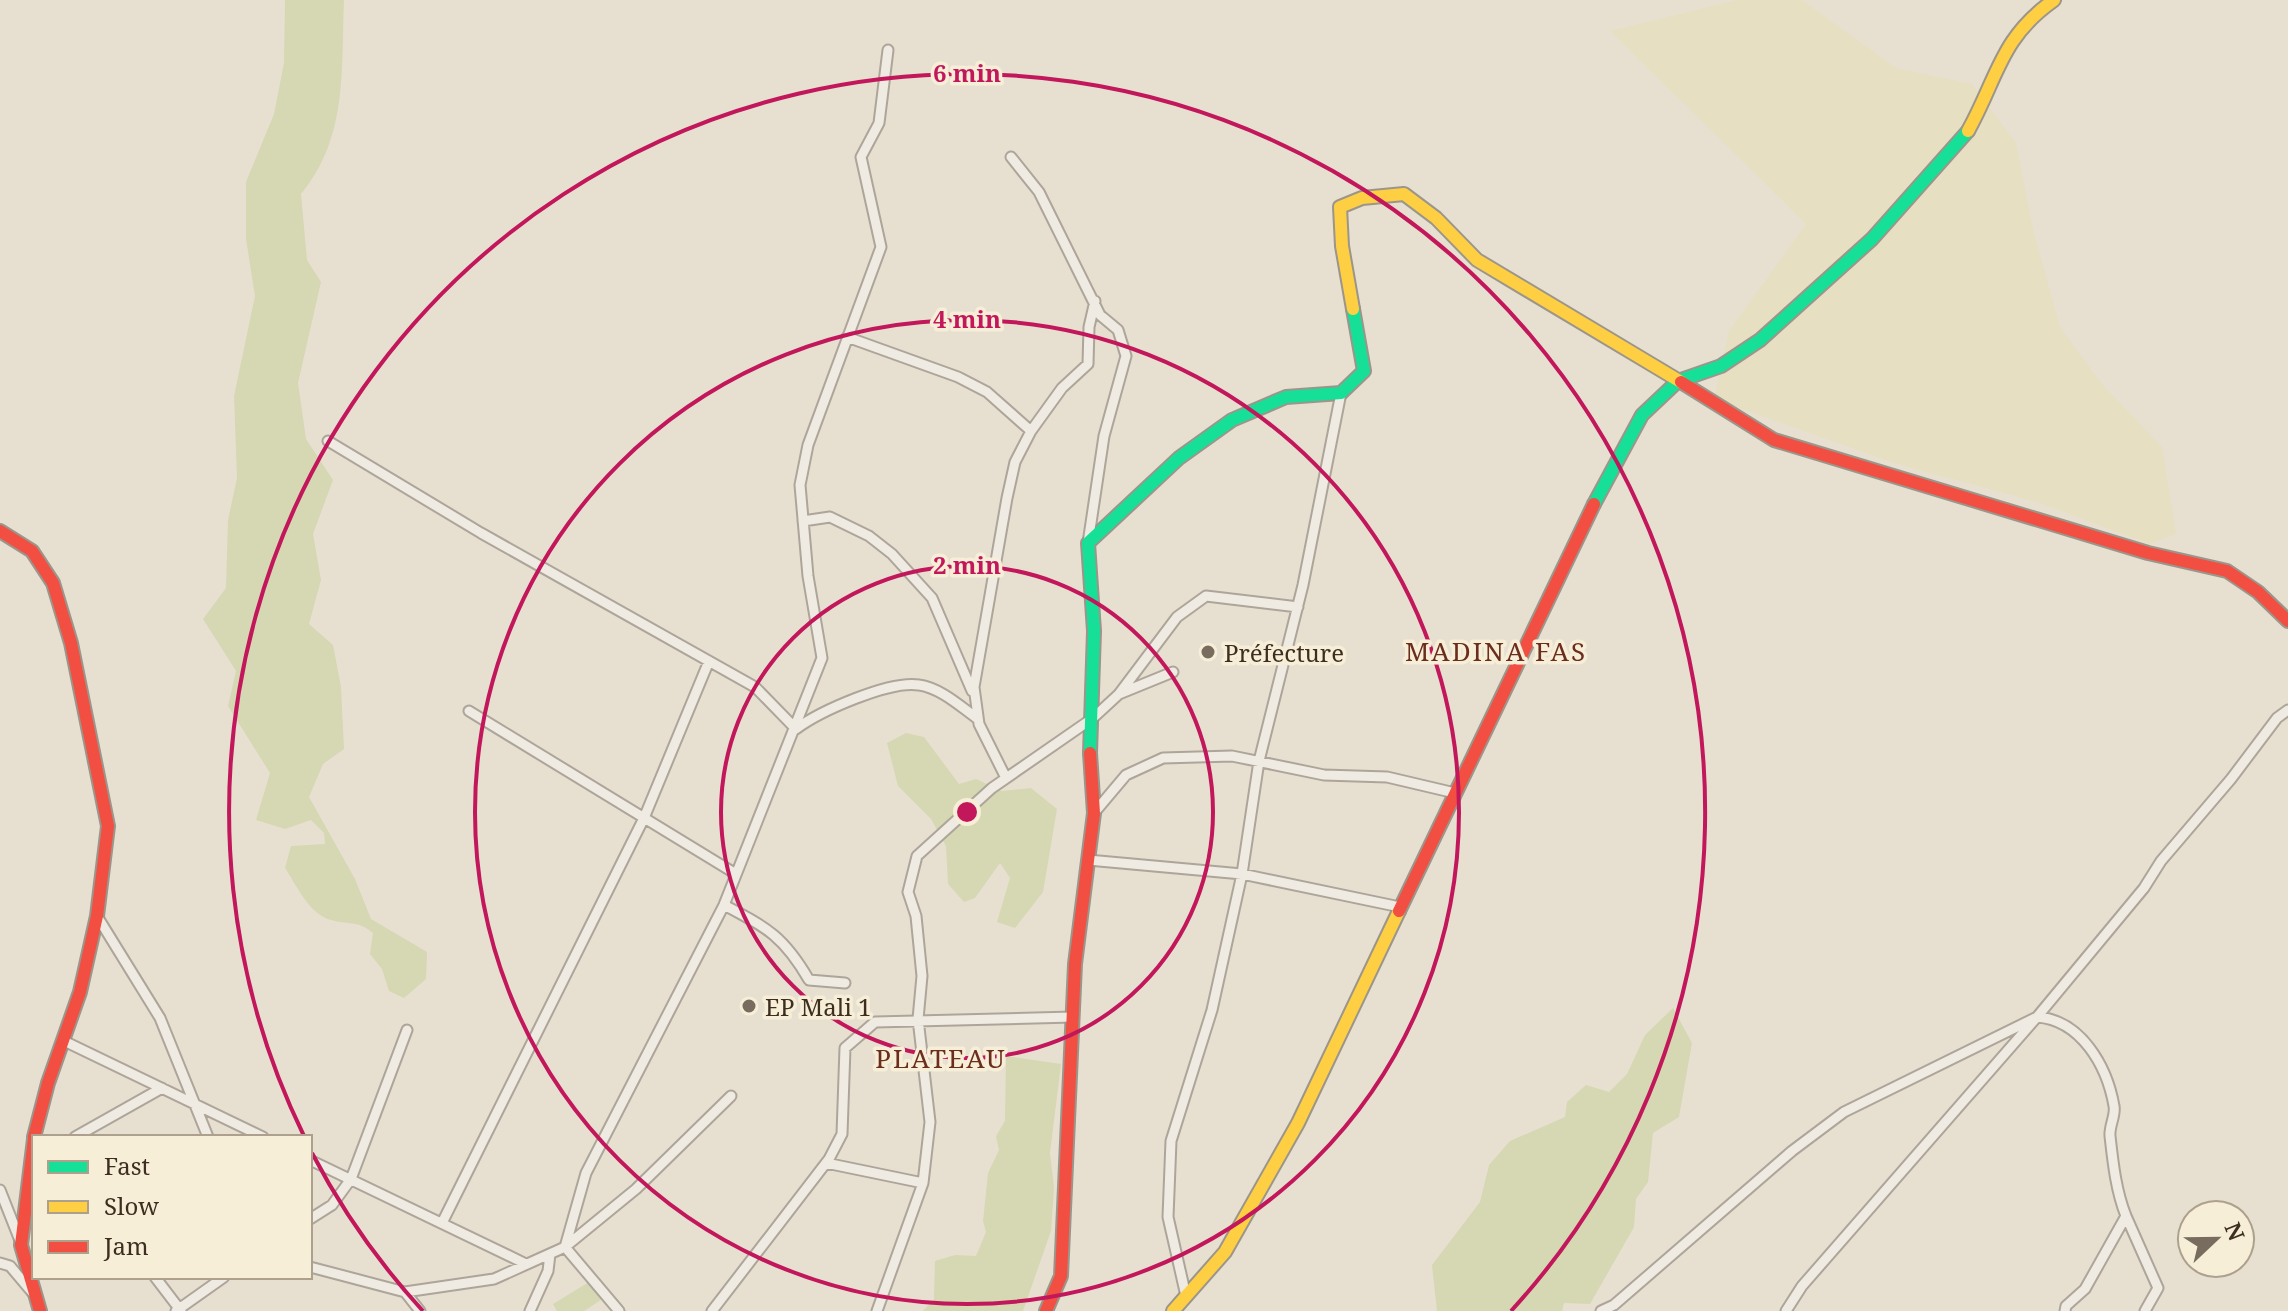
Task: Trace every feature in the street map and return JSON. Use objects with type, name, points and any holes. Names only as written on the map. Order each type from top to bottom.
[{"type":"street","points":[[1173,1311],[1225,1252],[1298,1123],[1613,463],[1642,415],[1678,381],[1721,366],[1760,340],[1872,239],[1969,130],[2010,40],[2054,0]]},
{"type":"street","points":[[565,1247],[586,1173],[724,905],[822,658],[800,485],[808,445],[881,247],[861,157],[879,123],[888,50]]},
{"type":"street","points":[[1011,157],[1039,192],[1100,315],[1118,330],[1126,356],[1104,436],[1088,543],[1094,631],[1090,756],[1094,813],[1075,964],[1061,1276],[1046,1311]]},
{"type":"street","points":[[1186,1296],[1168,1217],[1171,1141],[1212,1010],[1242,874],[1259,761],[1298,607],[1341,393],[1364,371],[1342,246],[1340,207],[1362,198],[1404,194],[1436,218],[1477,260],[1572,314],[1774,440],[2148,553],[2227,571],[2258,592],[2288,621]]},
{"type":"street","points":[[1006,778],[978,719],[974,687],[1015,462],[1031,431],[1062,388],[1088,364],[1089,327],[1095,301]]},
{"type":"street","points":[[847,337],[977,387],[1031,431]]},
{"type":"street","points":[[1088,543],[1191,446],[1257,409],[1286,397],[1341,393]]},
{"type":"street","points":[[328,441],[481,533],[755,687],[796,729]]},
{"type":"street","points":[[803,521],[830,517],[869,536],[892,554],[932,598],[976,699]]},
{"type":"street","points":[[0,531],[32,551],[53,583],[71,643],[108,826],[97,916],[80,992],[37,1135]]},
{"type":"street","points":[[877,1311],[923,1183],[930,1122],[918,1019],[922,976],[916,916],[908,892],[917,856],[1006,778],[1093,718],[1119,694],[1177,617],[1206,596],[1298,607]]},
{"type":"street","points":[[442,1223],[644,818],[709,661]]},
{"type":"street","points":[[1119,694],[1173,672]]},
{"type":"street","points":[[796,729],[818,713],[856,697],[917,684],[943,694],[978,719]]},
{"type":"street","points":[[1786,1311],[1812,1274],[2037,1017],[2277,718],[2288,710]]},
{"type":"street","points":[[469,711],[736,874]]},
{"type":"street","points":[[1094,813],[1126,775],[1163,758],[1232,756],[1324,775],[1387,777],[1455,793]]},
{"type":"street","points":[[1088,860],[1242,874],[1400,907]]},
{"type":"street","points":[[724,905],[763,926],[790,948],[809,980],[845,983]]},
{"type":"street","points":[[97,916],[160,1018],[207,1135]]},
{"type":"street","points":[[712,1311],[826,1163],[842,1134],[845,1048],[875,1022],[1073,1017]]},
{"type":"street","points":[[1601,1311],[1614,1305],[1792,1151],[1844,1112],[2037,1017],[2060,1023],[2087,1042],[2104,1075],[2115,1109],[2110,1134],[2119,1198],[2158,1288],[2145,1311]]},
{"type":"street","points":[[312,1218],[332,1205],[351,1179],[407,1030]]},
{"type":"street","points":[[64,1041],[259,1135]]},
{"type":"street","points":[[79,1135],[162,1088]]},
{"type":"street","points":[[312,1268],[405,1292],[494,1279],[565,1247],[636,1189],[731,1096]]},
{"type":"street","points":[[312,1161],[526,1264]]},
{"type":"street","points":[[826,1163],[923,1183]]},
{"type":"street","points":[[21,1245],[32,1170]]},
{"type":"street","points":[[0,1190],[21,1245],[40,1311]]},
{"type":"street","points":[[2065,1311],[2066,1306],[2085,1289],[2126,1216]]},
{"type":"street","points":[[565,1247],[619,1311]]},
{"type":"street","points":[[530,1311],[548,1271],[550,1254]]},
{"type":"street","points":[[0,1263],[10,1266],[35,1295]]},
{"type":"street","points":[[156,1279],[179,1310],[221,1279]]},
{"type":"street","points":[[405,1292],[420,1311]]},
{"type":"shaded area","points":[[1737,0],[1802,0],[1896,68],[1972,84],[2016,143],[2033,229],[2060,327],[2102,384],[2162,447],[2176,534],[2150,544],[2040,503],[1894,463],[1714,399],[1729,331],[1806,224],[1610,31]]},
{"type":"green space","points":[[285,0],[344,0],[341,78],[334,126],[327,150],[301,194],[307,260],[321,282],[298,383],[306,439],[333,480],[313,534],[321,580],[309,624],[333,645],[341,687],[344,749],[323,764],[309,797],[355,879],[371,919],[427,952],[426,979],[404,998],[389,991],[382,969],[370,954],[373,933],[362,926],[331,920],[316,912],[285,868],[291,846],[325,844],[324,833],[311,820],[285,829],[256,820],[270,773],[228,706],[236,671],[203,619],[226,588],[228,520],[237,478],[234,396],[255,296],[246,239],[246,182],[274,114],[284,63]]},
{"type":"green space","points":[[906,733],[924,737],[959,784],[976,779],[1002,791],[1031,788],[1057,809],[1043,892],[1015,928],[997,922],[1010,878],[1000,863],[975,898],[964,902],[948,884],[946,846],[931,819],[898,786],[887,743]]},
{"type":"green space","points":[[1673,1008],[1692,1043],[1679,1117],[1653,1133],[1648,1182],[1636,1199],[1634,1227],[1590,1304],[1564,1303],[1562,1311],[1437,1311],[1432,1265],[1480,1202],[1489,1165],[1510,1141],[1565,1117],[1567,1102],[1586,1085],[1609,1092],[1627,1074],[1645,1035]]},
{"type":"green space","points":[[1006,1056],[1061,1064],[1050,1153],[1054,1188],[1051,1231],[1023,1311],[923,1311],[934,1299],[935,1261],[955,1255],[976,1256],[986,1232],[983,1221],[988,1173],[999,1150],[996,1136],[1005,1121]]},
{"type":"green space","points":[[589,1282],[601,1300],[584,1311],[557,1311],[553,1304]]},
{"type":"traffic: fast","points":[[1594,504],[1642,415],[1678,381],[1721,366],[1760,340],[1872,239],[1968,131]]},
{"type":"traffic: fast","points":[[1090,753],[1094,631],[1088,543],[1179,458],[1232,420],[1286,397],[1341,393],[1364,371],[1353,309]]},
{"type":"traffic: slow","points":[[1968,131],[2011,44],[2036,14],[2054,0]]},
{"type":"traffic: slow","points":[[1353,309],[1342,246],[1340,207],[1362,198],[1404,194],[1436,218],[1477,260],[1681,382]]},
{"type":"traffic: slow","points":[[1173,1311],[1225,1252],[1298,1123],[1399,911]]},
{"type":"traffic: jam","points":[[1681,382],[1774,440],[2148,553],[2227,571],[2258,592],[2288,621]]},
{"type":"traffic: jam","points":[[1399,911],[1594,504]]},
{"type":"traffic: jam","points":[[0,531],[32,551],[53,583],[71,643],[108,826],[97,916],[80,992],[48,1083],[35,1135]]},
{"type":"traffic: jam","points":[[1046,1311],[1061,1276],[1075,964],[1094,813],[1090,753]]},
{"type":"traffic: jam","points":[[32,1155],[21,1245],[40,1311]]},
{"type":"place","name":"Préfecture","points":[[1208,652]]},
{"type":"place","name":"EP Mali 1","points":[[749,1006]]},
{"type":"district","name":"MADINA FAS","points":[[1496,651]]},
{"type":"district","name":"PLATEAU","points":[[941,1058]]}]
